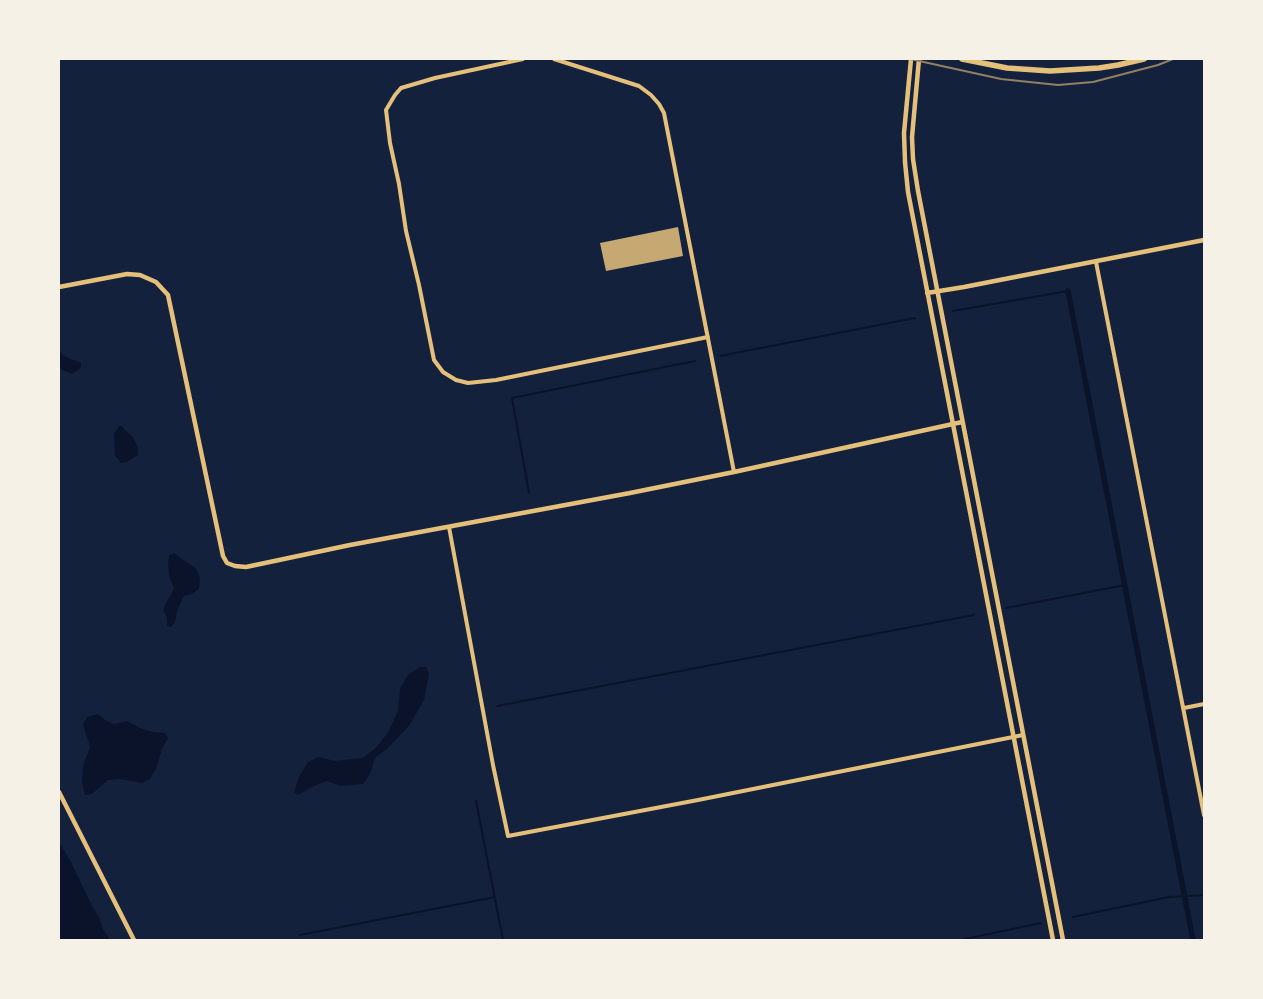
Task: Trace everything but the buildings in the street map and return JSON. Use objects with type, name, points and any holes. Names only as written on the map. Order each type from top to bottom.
[{"type":"main road","points":[[957,59],[973,61]]},
{"type":"main road","points":[[962,59],[1007,68],[1050,71],[1099,68],[1144,59]]},
{"type":"street","points":[[523,59],[435,78],[402,88],[395,95],[386,110],[406,231],[434,360],[443,372],[456,380],[468,383],[505,378],[708,338]]},
{"type":"street","points":[[554,59],[639,86],[651,95],[664,113],[734,472]]},
{"type":"street","points":[[911,59],[904,133],[908,192],[1053,940]]},
{"type":"street","points":[[919,59],[912,137],[918,191],[936,292],[1063,940]]},
{"type":"street","points":[[927,293],[1204,240]]},
{"type":"street","points":[[1096,262],[1204,815]]},
{"type":"street","points":[[59,287],[128,274],[140,274],[156,282],[168,295],[223,556],[228,563],[235,566],[246,567],[350,545],[734,472],[962,422]]},
{"type":"street","points":[[448,527],[508,836],[1023,735]]},
{"type":"street","points":[[1184,708],[1204,704]]},
{"type":"street","points":[[59,792],[134,940]]},
{"type":"water","points":[[59,350],[63,355],[81,362],[81,368],[72,374],[59,367]]},
{"type":"water","points":[[120,425],[133,437],[138,447],[138,455],[127,462],[121,463],[115,456],[114,434]]},
{"type":"water","points":[[174,553],[196,568],[200,578],[199,589],[192,594],[184,596],[177,611],[175,622],[171,627],[167,626],[167,618],[163,610],[174,589],[169,575],[168,564],[169,555]]},
{"type":"water","points":[[419,667],[426,667],[429,673],[424,700],[409,726],[388,748],[375,758],[370,774],[363,784],[340,786],[327,781],[298,795],[294,792],[299,777],[308,762],[318,757],[335,761],[363,758],[377,747],[389,731],[398,710],[400,689],[407,676]]},
{"type":"water","points":[[98,714],[114,724],[127,721],[152,732],[165,733],[168,738],[150,779],[142,783],[120,779],[108,780],[92,794],[85,795],[82,783],[83,766],[90,747],[83,724],[87,717]]},
{"type":"water","points":[[59,842],[71,862],[110,940],[59,940]]},
{"type":"waterway","points":[[953,311],[1068,291]]},
{"type":"waterway","points":[[1068,291],[1193,940]]},
{"type":"waterway","points":[[720,356],[915,318]]},
{"type":"waterway","points":[[529,493],[512,398],[695,361]]},
{"type":"waterway","points":[[1006,608],[1125,585]]},
{"type":"waterway","points":[[497,706],[974,615]]},
{"type":"waterway","points":[[476,801],[503,940]]},
{"type":"waterway","points":[[1073,917],[1169,897],[1204,895]]},
{"type":"waterway","points":[[300,935],[495,897]]},
{"type":"waterway","points":[[960,940],[1041,923]]},
{"type":"railway","points":[[910,59],[1001,79],[1058,85],[1093,82],[1158,65],[1173,59]]}]
